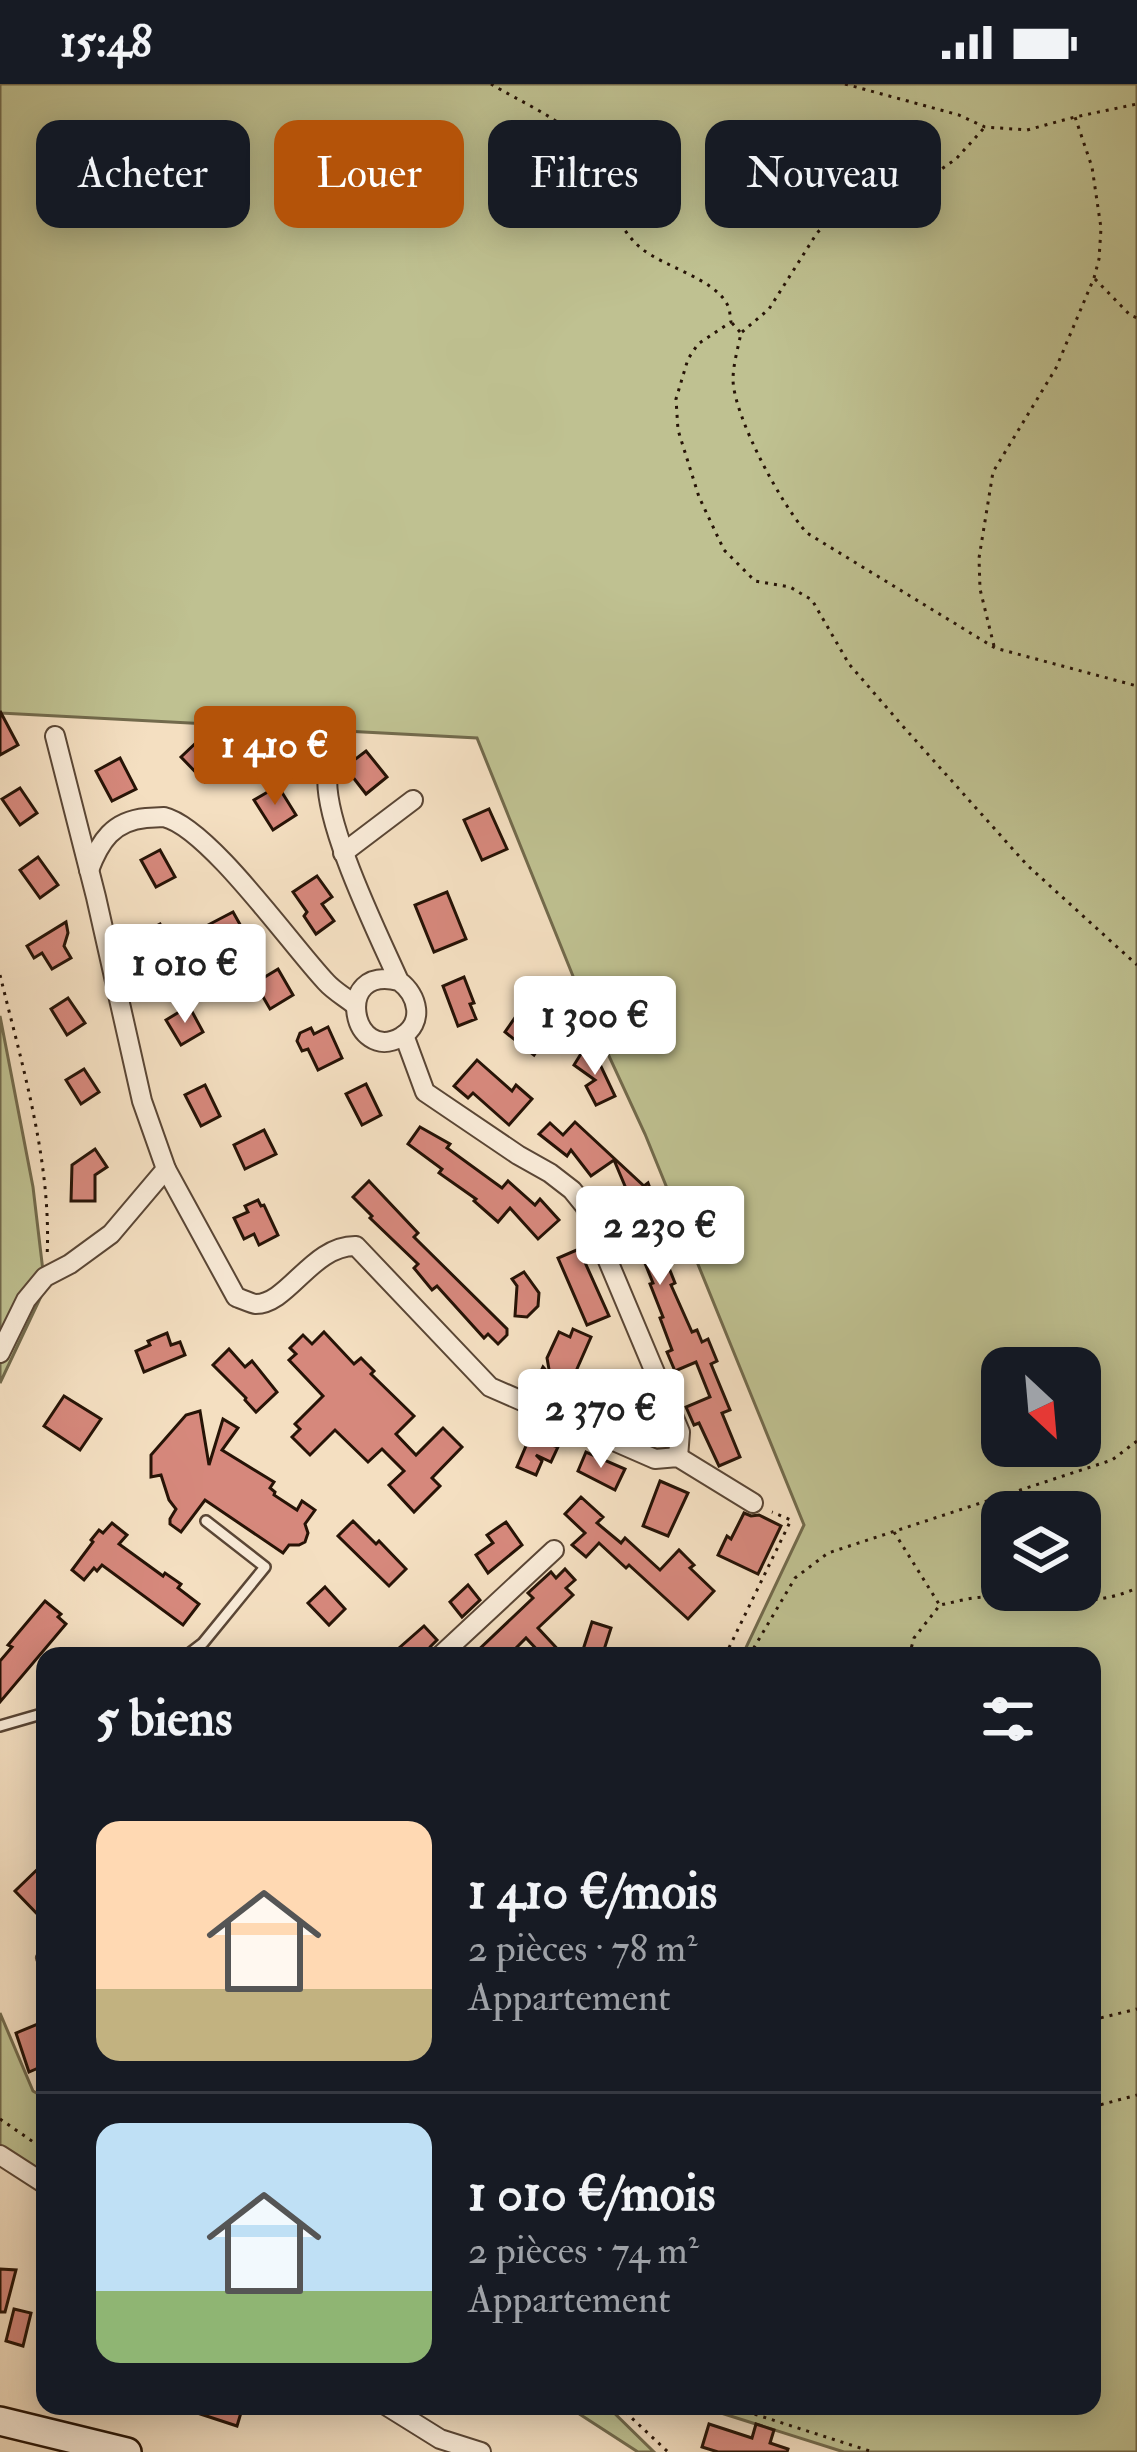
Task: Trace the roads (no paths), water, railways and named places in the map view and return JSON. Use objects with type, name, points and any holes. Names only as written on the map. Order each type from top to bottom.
[{"type":"main road","points":[[0,2421],[127,2452]]},
{"type":"street","points":[[56,736],[142,1101],[166,1169],[236,1298],[254,1304],[271,1300],[329,1251],[356,1246],[490,1387],[655,1459],[678,1457],[753,1503]]},
{"type":"street","points":[[337,755],[329,766],[328,784],[344,853],[398,981],[412,994],[417,1010],[404,1035],[376,1040],[356,1020],[355,1005],[368,984],[398,981]]},
{"type":"street","points":[[344,853],[413,800]]},
{"type":"street","points":[[89,870],[110,832],[131,820],[164,817],[215,853],[329,986],[355,1005]]},
{"type":"street","points":[[404,1035],[425,1092],[550,1173],[585,1206],[680,1432],[678,1457]]},
{"type":"street","points":[[0,1354],[26,1300],[45,1277],[111,1234],[166,1169]]},
{"type":"street","points":[[450,1647],[554,1550]]},
{"type":"street","points":[[0,2155],[36,2178]]},
{"type":"street","points":[[401,2415],[440,2440],[481,2452]]},
{"type":"lane","points":[[197,1647],[265,1567],[206,1520]]},
{"type":"lane","points":[[0,1726],[36,1716]]}]
